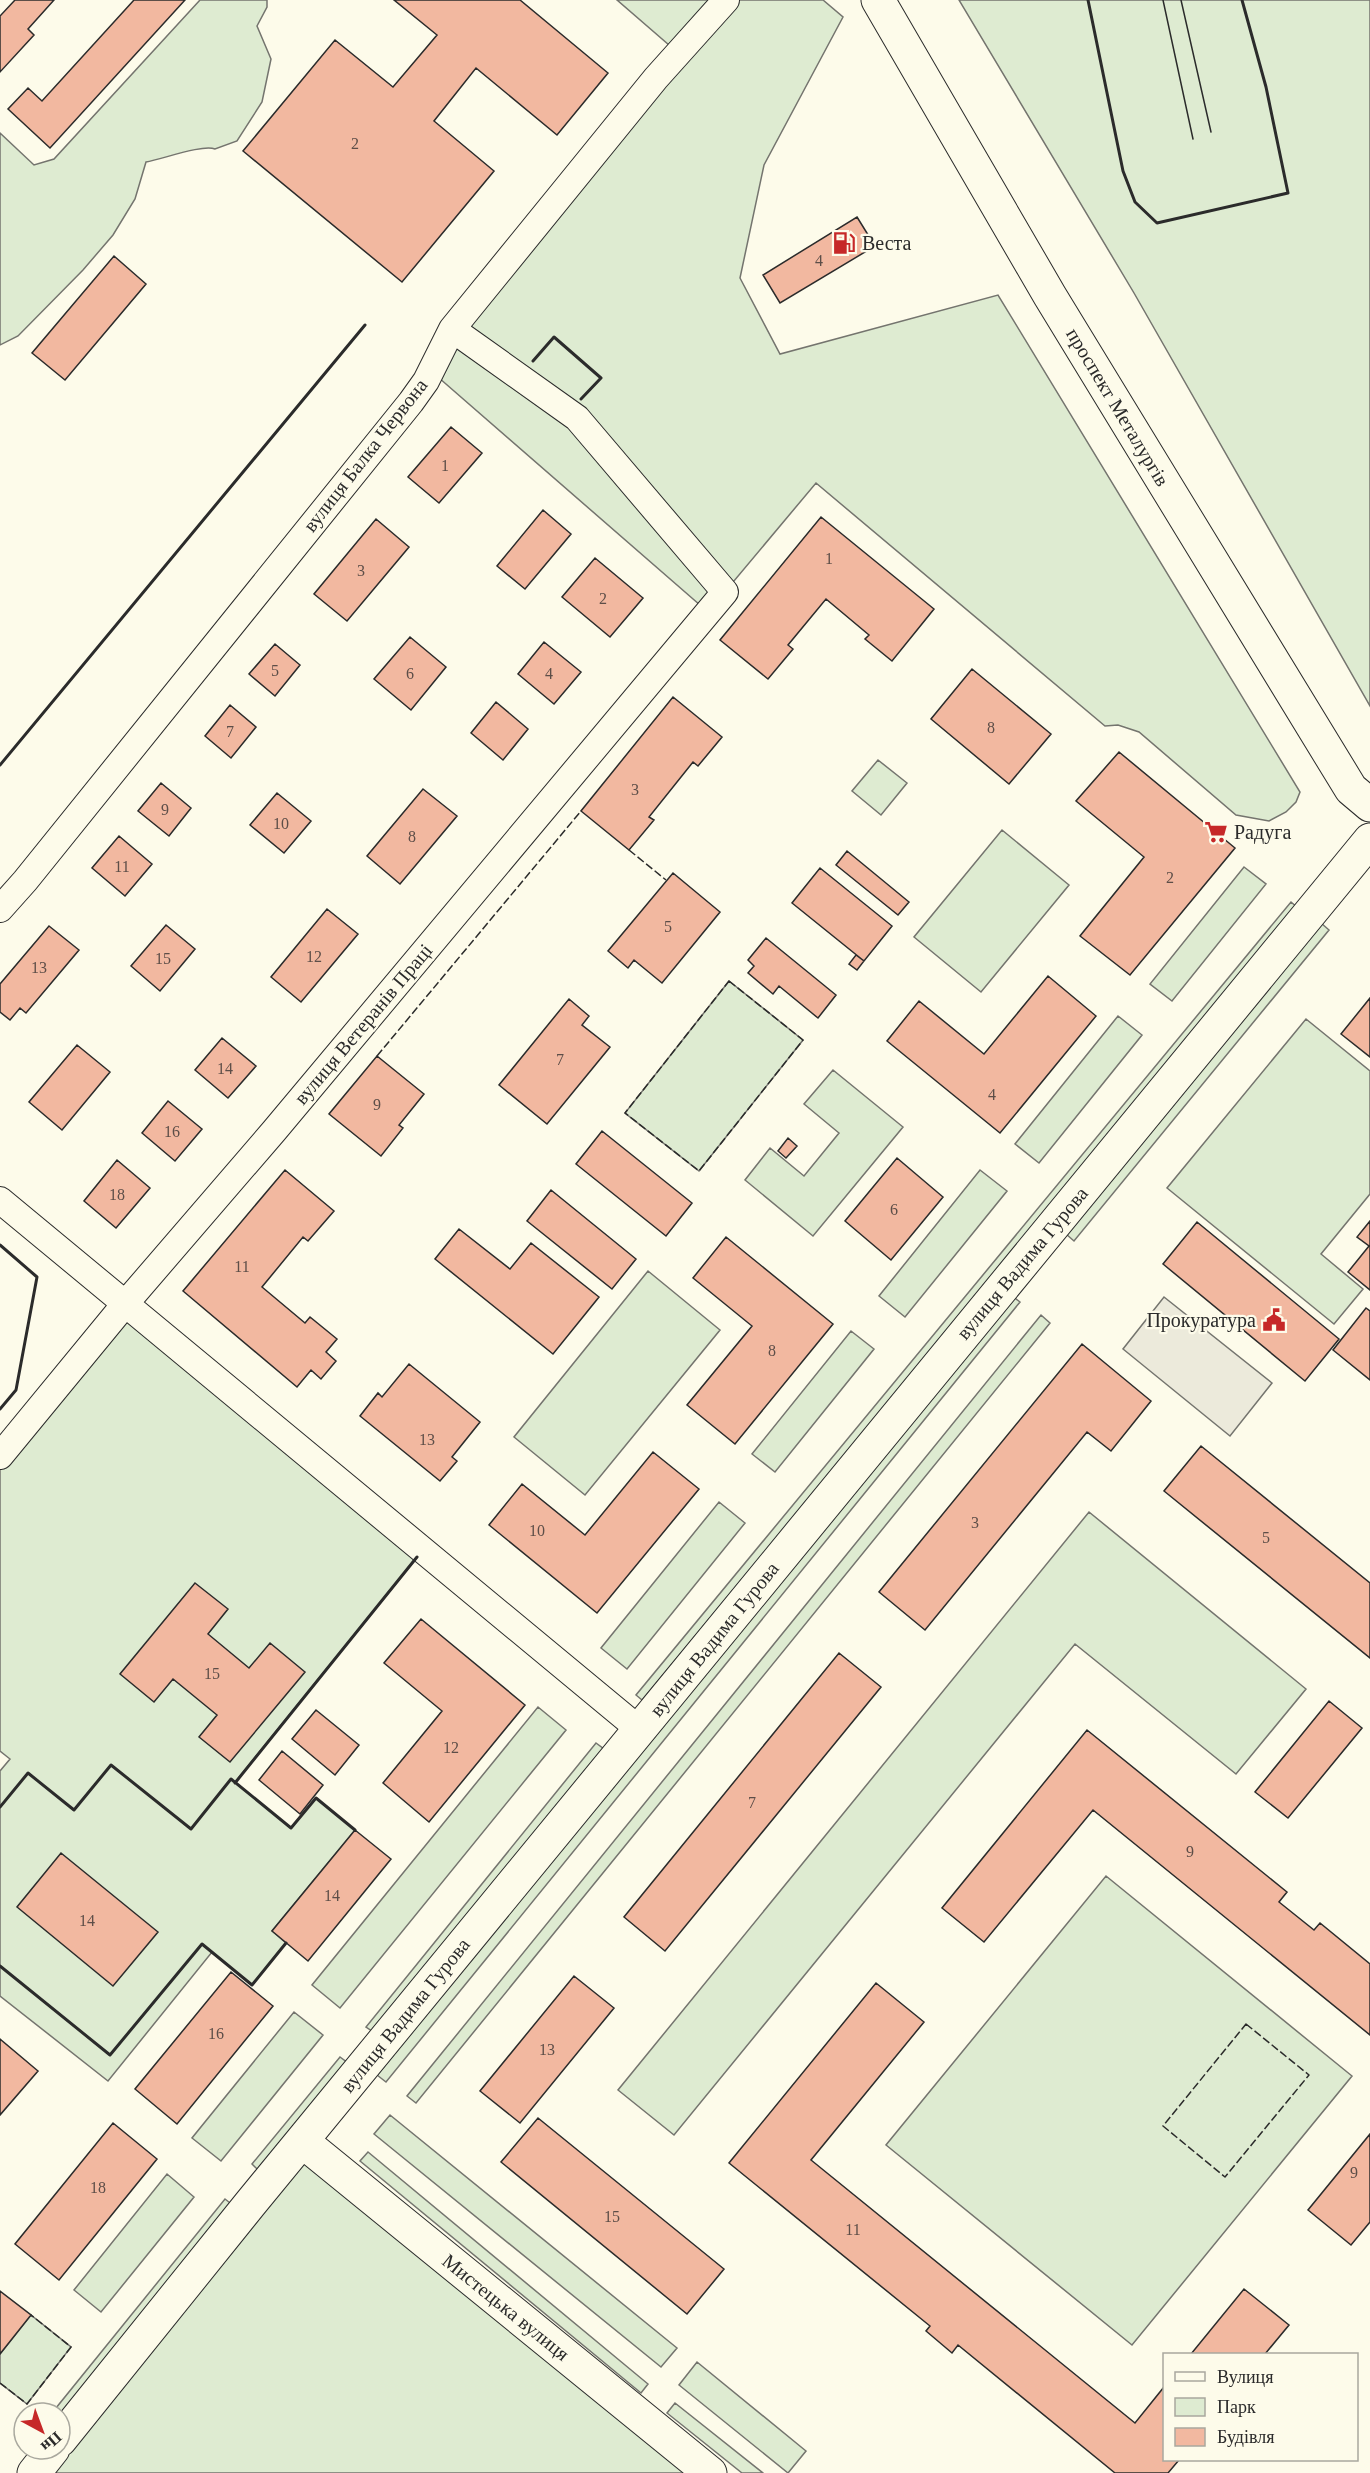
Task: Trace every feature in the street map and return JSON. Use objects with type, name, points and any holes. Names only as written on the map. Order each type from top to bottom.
[{"type":"street","name":"вулиця Балка Червона","points":[[0,909],[411,402],[426,381],[452,329],[656,78],[726,0]]},
{"type":"street","name":"проспект Металургів","points":[[878,0],[1050,296],[1351,789],[1370,805]]},
{"type":"street","name":"вулиця Ветеранів Праці","points":[[0,1456],[125,1304],[274,1131],[725,592],[577,418],[452,329]]},
{"type":"street","name":"вулиця Вадима Гурова","points":[[72,2425],[302,2141],[1370,840]]},
{"type":"street","points":[[0,1200],[640,1730]]},
{"type":"street","name":"Мистецька вулиця","points":[[302,2141],[710,2473]]},
{"type":"street","points":[[34,2473],[44,2461]]},
{"type":"green space","points":[[200,0],[267,0],[267,7],[257,26],[271,59],[262,102],[237,141],[215,149],[202,148],[146,162],[135,199],[113,235],[83,270],[18,336],[0,345],[0,133],[34,165],[54,159]]},
{"type":"green space","points":[[617,0],[709,0],[669,45]]},
{"type":"green space","points":[[726,0],[823,0],[843,17],[764,165],[740,278],[780,354],[998,295],[1300,792],[1296,802],[1286,812],[1269,821],[1236,815],[1139,732],[1118,725],[1105,726],[816,483],[708,612],[431,371]]},
{"type":"green space","points":[[959,0],[1370,0],[1370,706],[1134,293]]},
{"type":"green space","points":[[878,760],[907,783],[881,815],[852,791]]},
{"type":"green space","points":[[1002,830],[1069,885],[981,992],[914,937]]},
{"type":"green space","points":[[1244,867],[1266,884],[1172,1001],[1150,984]]},
{"type":"green space","points":[[1291,902],[1298,908],[642,1700],[636,1695]]},
{"type":"green space","points":[[1321,923],[1329,930],[1074,1241],[1066,1234]]},
{"type":"green space","points":[[729,981],[803,1040],[699,1171],[625,1113]]},
{"type":"green space","points":[[1118,1016],[1142,1035],[1039,1163],[1015,1144]]},
{"type":"green space","points":[[1306,1019],[1370,1071],[1370,1194],[1321,1254],[1363,1289],[1334,1324],[1167,1188]]},
{"type":"green space","points":[[833,1070],[903,1127],[813,1236],[745,1180],[770,1148],[804,1176],[839,1133],[804,1104]]},
{"type":"green space","points":[[980,1170],[1007,1191],[905,1317],[879,1296]]},
{"type":"green space","points":[[648,1271],[720,1330],[585,1495],[514,1437]]},
{"type":"green space","points":[[1011,1295],[1020,1302],[386,2082],[377,2075]]},
{"type":"green space","points":[[125,1304],[423,1550],[235,1782],[291,1828],[316,1798],[355,1830],[272,1931],[286,1943],[252,1985],[212,1952],[108,2081],[0,1996],[0,1771],[10,1759],[0,1751],[0,1456]]},
{"type":"green space","points":[[1041,1315],[1050,1323],[416,2103],[407,2096]]},
{"type":"green space","points":[[851,1331],[874,1349],[775,1472],[752,1454]]},
{"type":"green space","points":[[719,1502],[745,1523],[627,1669],[601,1648]]},
{"type":"green space","points":[[1089,1512],[1306,1689],[1236,1774],[1075,1644],[674,2135],[618,2090]]},
{"type":"green space","points":[[538,1707],[566,1730],[340,2008],[312,1985]]},
{"type":"green space","points":[[596,1743],[604,1749],[375,2033],[366,2027]]},
{"type":"green space","points":[[1106,1876],[1352,2076],[1132,2345],[886,2145]]},
{"type":"green space","points":[[294,2012],[323,2035],[221,2161],[192,2138]]},
{"type":"green space","points":[[340,2057],[348,2063],[259,2171],[252,2164]]},
{"type":"green space","points":[[390,2115],[677,2348],[661,2367],[374,2134]]},
{"type":"green space","points":[[302,2141],[710,2473],[34,2473],[44,2461],[72,2461],[72,2426]]},
{"type":"green space","points":[[368,2152],[648,2384],[641,2393],[360,2161]]},
{"type":"green space","points":[[167,2174],[194,2197],[101,2312],[74,2290]]},
{"type":"green space","points":[[225,2199],[234,2206],[72,2405],[72,2401],[62,2401]]},
{"type":"green space","points":[[31,2315],[71,2347],[29,2401],[23,2401],[0,2383],[0,2354]]},
{"type":"green space","points":[[697,2362],[806,2451],[788,2473],[679,2385]]},
{"type":"green space","points":[[675,2403],[763,2473],[742,2473],[667,2413]]},
{"type":"shaded area","points":[[1164,1297],[1272,1383],[1230,1436],[1123,1349]]},
{"type":"building","points":[[15,0],[54,0],[28,29],[34,35],[0,72],[0,16]]},
{"type":"building","points":[[134,0],[185,0],[50,148],[8,109],[28,88],[42,101]]},
{"type":"building","points":[[394,0],[520,0],[608,73],[557,135],[476,68],[434,121],[494,171],[402,282],[243,151],[335,40],[393,87],[437,35]]},
{"type":"building","points":[[857,217],[875,246],[780,303],[763,275]]},
{"type":"building","points":[[114,256],[146,284],[65,380],[32,353]]},
{"type":"building","points":[[451,427],[482,453],[439,503],[408,477]]},
{"type":"building","points":[[543,510],[571,534],[525,589],[497,566]]},
{"type":"building","points":[[821,517],[934,609],[892,661],[865,639],[869,635],[826,599],[788,645],[793,649],[768,679],[720,640]]},
{"type":"building","points":[[376,519],[409,547],[347,621],[314,594]]},
{"type":"building","points":[[595,558],[643,598],[610,637],[562,597]]},
{"type":"building","points":[[410,637],[446,667],[411,710],[374,679]]},
{"type":"building","points":[[544,642],[581,672],[554,704],[518,674]]},
{"type":"building","points":[[275,644],[300,665],[275,696],[249,674]]},
{"type":"building","points":[[972,669],[1051,734],[1009,784],[931,719]]},
{"type":"building","points":[[673,697],[722,737],[698,766],[693,762],[649,817],[654,820],[629,850],[581,811]]},
{"type":"building","points":[[496,702],[528,729],[503,760],[471,733]]},
{"type":"building","points":[[230,705],[256,727],[231,758],[205,736]]},
{"type":"building","points":[[1119,752],[1235,848],[1130,975],[1080,936],[1144,857],[1076,801]]},
{"type":"building","points":[[161,783],[191,808],[169,836],[138,811]]},
{"type":"building","points":[[423,789],[457,816],[400,884],[367,856]]},
{"type":"building","points":[[277,793],[311,821],[284,853],[250,825]]},
{"type":"building","points":[[119,836],[152,864],[125,896],[92,868]]},
{"type":"building","points":[[847,851],[909,902],[898,915],[836,865]]},
{"type":"building","points":[[820,868],[892,926],[864,961],[792,903]]},
{"type":"building","points":[[673,873],[720,912],[662,983],[634,960],[628,968],[608,951]]},
{"type":"building","points":[[327,909],[358,934],[301,1002],[271,977]]},
{"type":"building","points":[[166,925],[195,949],[160,991],[131,966]]},
{"type":"building","points":[[49,926],[79,950],[26,1013],[20,1008],[10,1020],[0,1012],[0,984]]},
{"type":"building","points":[[766,938],[836,995],[818,1018],[779,986],[773,994],[748,973],[754,966],[748,960]]},
{"type":"building","points":[[856,955],[864,961],[857,970],[849,964]]},
{"type":"building","points":[[1048,976],[1096,1016],[1000,1133],[887,1041],[919,1001],[984,1054]]},
{"type":"building","points":[[1370,998],[1370,1057],[1341,1034]]},
{"type":"building","points":[[569,999],[589,1016],[582,1025],[610,1047],[547,1124],[499,1085]]},
{"type":"building","points":[[222,1038],[256,1066],[228,1098],[195,1070]]},
{"type":"building","points":[[77,1045],[110,1072],[62,1130],[29,1102]]},
{"type":"building","points":[[377,1056],[424,1094],[399,1125],[403,1128],[381,1156],[329,1114]]},
{"type":"building","points":[[168,1101],[202,1129],[175,1161],[142,1133]]},
{"type":"building","points":[[602,1131],[692,1203],[666,1236],[576,1164]]},
{"type":"building","points":[[788,1138],[797,1146],[786,1158],[778,1151]]},
{"type":"building","points":[[897,1158],[943,1197],[891,1260],[845,1221]]},
{"type":"building","points":[[117,1160],[150,1188],[116,1228],[84,1201]]},
{"type":"building","points":[[285,1170],[334,1211],[308,1241],[303,1237],[262,1287],[305,1323],[310,1317],[337,1339],[326,1352],[336,1361],[321,1379],[311,1370],[297,1387],[183,1291]]},
{"type":"building","points":[[551,1190],[636,1259],[612,1289],[527,1221]]},
{"type":"building","points":[[1370,1221],[1370,1290],[1348,1272],[1369,1246],[1357,1237]]},
{"type":"building","name":"Прокуратура","points":[[1197,1222],[1339,1339],[1305,1381],[1163,1264]]},
{"type":"building","points":[[459,1229],[510,1269],[531,1243],[599,1297],[553,1354],[435,1259]]},
{"type":"building","points":[[726,1237],[833,1324],[735,1444],[687,1405],[752,1326],[693,1278]]},
{"type":"building","points":[[1366,1308],[1370,1311],[1370,1380],[1333,1350]]},
{"type":"building","points":[[1082,1344],[1151,1401],[1111,1451],[1087,1432],[925,1630],[879,1592]]},
{"type":"building","points":[[409,1364],[480,1422],[452,1457],[457,1461],[440,1481],[360,1416],[378,1393],[382,1397]]},
{"type":"building","points":[[1201,1446],[1370,1583],[1370,1658],[1164,1491]]},
{"type":"building","points":[[653,1452],[699,1489],[597,1613],[489,1525],[522,1484],[585,1535]]},
{"type":"building","points":[[195,1583],[228,1609],[208,1634],[249,1668],[270,1643],[305,1672],[230,1762],[199,1737],[217,1715],[173,1679],[154,1702],[120,1674]]},
{"type":"building","points":[[421,1619],[525,1705],[429,1822],[383,1783],[442,1711],[384,1663]]},
{"type":"building","points":[[839,1653],[881,1687],[665,1951],[624,1917]]},
{"type":"building","points":[[1329,1701],[1362,1728],[1288,1818],[1255,1792]]},
{"type":"building","points":[[316,1710],[359,1745],[335,1775],[292,1739]]},
{"type":"building","points":[[1087,1730],[1287,1892],[1279,1902],[1314,1930],[1320,1923],[1370,1964],[1370,2035],[1093,1810],[984,1942],[942,1908]]},
{"type":"building","points":[[282,1751],[323,1785],[300,1814],[259,1780]]},
{"type":"building","points":[[355,1830],[391,1859],[308,1961],[272,1931]]},
{"type":"building","points":[[61,1853],[158,1932],[113,1986],[17,1907]]},
{"type":"building","points":[[231,1972],[273,2006],[177,2124],[135,2089]]},
{"type":"building","points":[[574,1976],[614,2008],[520,2123],[480,2091]]},
{"type":"building","points":[[876,1983],[924,2022],[811,2160],[1135,2423],[1163,2388],[1163,2461],[1178,2461],[1168,2473],[1115,2473],[958,2345],[952,2353],[926,2331],[930,2326],[729,2163]]},
{"type":"building","points":[[0,2039],[38,2071],[0,2115]]},
{"type":"building","points":[[538,2118],[724,2269],[687,2314],[501,2162]]},
{"type":"building","points":[[113,2123],[157,2159],[59,2280],[15,2244]]},
{"type":"building","points":[[1370,2134],[1370,2222],[1351,2245],[1308,2210]]},
{"type":"building","points":[[1244,2289],[1289,2325],[1266,2353],[1192,2353]]},
{"type":"building","points":[[0,2291],[31,2315],[0,2354]]},
{"type":"tram line","points":[[1163,0],[1193,139]]},
{"type":"tram line","points":[[1181,0],[1211,132]]},
{"type":"fence","points":[[377,1056],[581,811]]},
{"type":"fence","points":[[629,850],[666,880]]},
{"type":"fence","points":[[729,981],[803,1040],[699,1171],[625,1113],[729,981]]},
{"type":"fence","points":[[1246,2024],[1309,2075],[1225,2177],[1163,2126],[1246,2024]]},
{"type":"fence","points":[[0,2383],[27,2404],[71,2347],[31,2315]]},
{"type":"wall","points":[[1088,0],[1123,171],[1135,202],[1157,223],[1288,193],[1266,87],[1242,0]]},
{"type":"wall","points":[[0,765],[365,325]]},
{"type":"wall","points":[[533,361],[554,337],[601,378],[581,399]]},
{"type":"wall","points":[[0,1245],[37,1277],[16,1390],[0,1409]]},
{"type":"wall","points":[[235,1783],[417,1557]]},
{"type":"wall","points":[[0,1807],[28,1773],[74,1810],[111,1765],[191,1829],[231,1779],[291,1828],[316,1798],[355,1830]]},
{"type":"wall","points":[[0,1966],[110,2055],[202,1944],[252,1985],[286,1943]]},
{"type":"place","name":"Веста","points":[[844,243]]},
{"type":"place","name":"Радуга","points":[[1216,832]]},
{"type":"place","name":"Прокуратура","points":[[1274,1320]]}]
